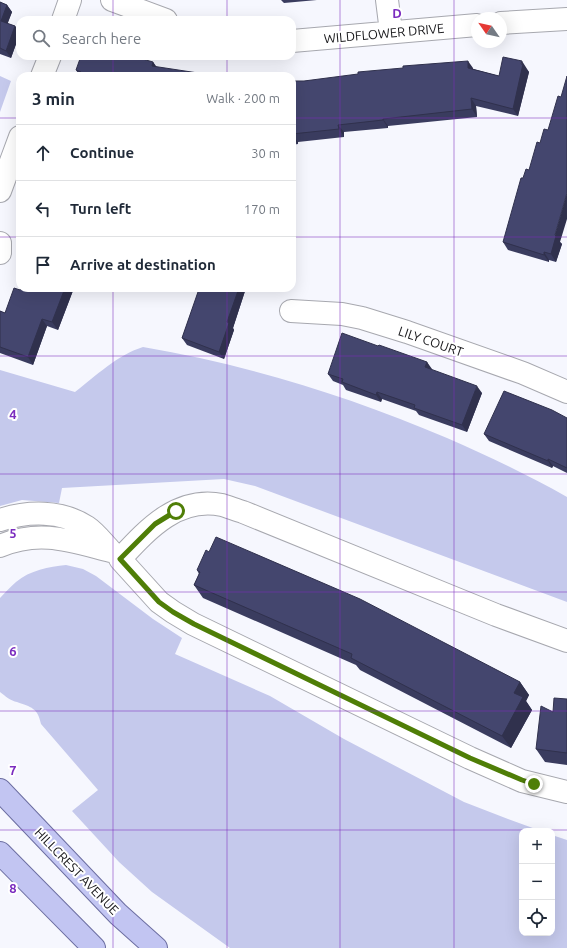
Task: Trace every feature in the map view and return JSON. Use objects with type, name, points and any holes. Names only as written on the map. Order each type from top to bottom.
[{"type":"main road","name":"HILLCREST AVENUE","points":[[0,790],[118,914],[156,948]]},
{"type":"main road","points":[[0,853],[94,948]]},
{"type":"street","points":[[64,16],[70,0]]},
{"type":"street","points":[[112,0],[155,16]]},
{"type":"street","points":[[387,0],[391,32]]},
{"type":"street","points":[[507,23],[567,19]]},
{"type":"street","name":"WILDFLOWER DRIVE","points":[[296,41],[471,25]]},
{"type":"street","points":[[44,72],[48,60]]},
{"type":"street","points":[[0,191],[16,147]]},
{"type":"street","points":[[0,243],[0,253]]},
{"type":"street","name":"LILY COURT","points":[[291,311],[342,314],[362,318],[408,332],[524,373],[567,392]]},
{"type":"street","points":[[115,555],[169,514],[184,507],[203,504],[221,505],[243,512],[496,615],[567,641]]},
{"type":"street","points":[[0,520],[28,513],[49,514],[74,520],[88,527],[159,602],[194,624],[470,758],[522,780],[567,792]]},
{"type":"street","points":[[0,546],[31,537],[47,537],[62,539],[115,555]]},
{"type":"shaded area","points":[[0,76],[11,81],[0,112]]},
{"type":"shaded area","points":[[143,347],[221,363],[335,395],[447,438],[523,473],[567,497],[567,602],[255,486],[224,479],[62,488],[59,503],[22,500],[0,506],[0,370],[75,392],[124,355]]},
{"type":"shaded area","points":[[66,565],[83,569],[96,576],[153,619],[182,638],[175,654],[270,696],[344,739],[464,802],[533,828],[519,828],[519,936],[555,936],[555,836],[567,840],[567,948],[230,948],[152,892],[119,862],[72,811],[98,790],[41,724],[36,711],[10,699],[0,692],[0,598],[21,578],[46,568]]},
{"type":"building","points":[[0,2],[7,5],[1,21],[15,26],[6,51],[0,48]]},
{"type":"building","points":[[503,57],[522,61],[521,64],[523,64],[513,109],[471,98],[472,109],[338,125],[339,129],[296,134],[296,81],[358,74],[358,72],[403,68],[403,66],[468,61],[468,68],[499,76]]},
{"type":"building","points":[[80,60],[146,60],[153,62],[152,66],[191,72],[81,72],[76,70]]},
{"type":"building","points":[[567,76],[567,193],[551,254],[544,252],[544,255],[503,242],[521,178],[523,178],[526,169],[529,170],[537,142],[540,143],[544,129],[548,130],[558,96],[561,97]]},
{"type":"building","points":[[14,288],[16,289],[16,292],[63,292],[52,322],[42,319],[28,357],[0,347],[0,311],[5,313]]},
{"type":"building","points":[[198,292],[238,292],[227,322],[229,323],[219,352],[182,338]]},
{"type":"building","points":[[342,333],[427,362],[425,367],[477,386],[462,425],[414,408],[415,405],[377,392],[376,395],[342,382],[343,379],[328,374]]},
{"type":"building","points":[[504,391],[552,410],[567,418],[567,468],[484,434]]},
{"type":"building","points":[[216,537],[360,599],[520,682],[514,693],[523,697],[502,736],[351,658],[352,654],[194,585],[200,572],[197,570],[206,550],[209,552]]},
{"type":"building","points":[[554,698],[567,699],[567,753],[536,749],[541,706],[553,712]]},
{"type":"route","points":[[176,511],[155,524],[140,537],[120,559],[159,602],[194,624],[470,758],[534,784]]}]
